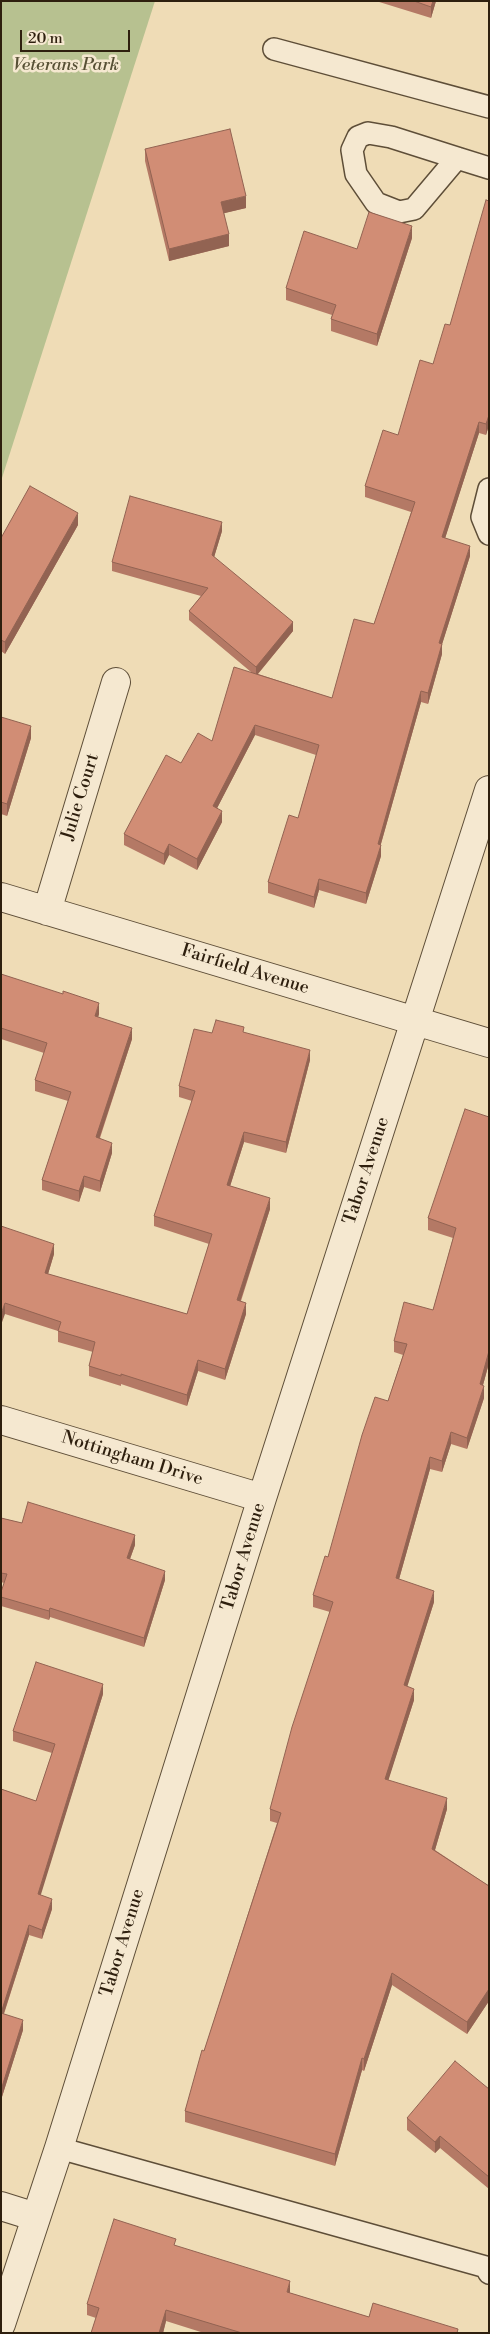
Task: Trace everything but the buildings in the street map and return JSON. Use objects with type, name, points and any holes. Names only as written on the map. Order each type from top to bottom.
[{"type":"street","name":"Julie Court","points":[[47,911],[116,682]]},
{"type":"street","name":"Tabor Avenue","points":[[1,2324],[59,2148],[262,1498],[489,790]]},
{"type":"street","name":"Fairfield Avenue","points":[[1,897],[489,1043]]},
{"type":"street","name":"Nottingham Drive","points":[[1,1420],[262,1498]]},
{"type":"street","points":[[1,2206],[36,2217]]},
{"type":"lane","points":[[274,49],[489,107]]},
{"type":"lane","points":[[457,158],[414,209],[399,212],[376,203],[356,174],[352,150],[358,137],[368,133],[391,137],[489,168]]},
{"type":"lane","points":[[489,489],[482,517],[489,534]]},
{"type":"lane","points":[[59,2148],[476,2264],[486,2267],[489,2273]]},
{"type":"green space","name":"Veterans Park","points":[[1,1],[155,1],[1,481]]}]
